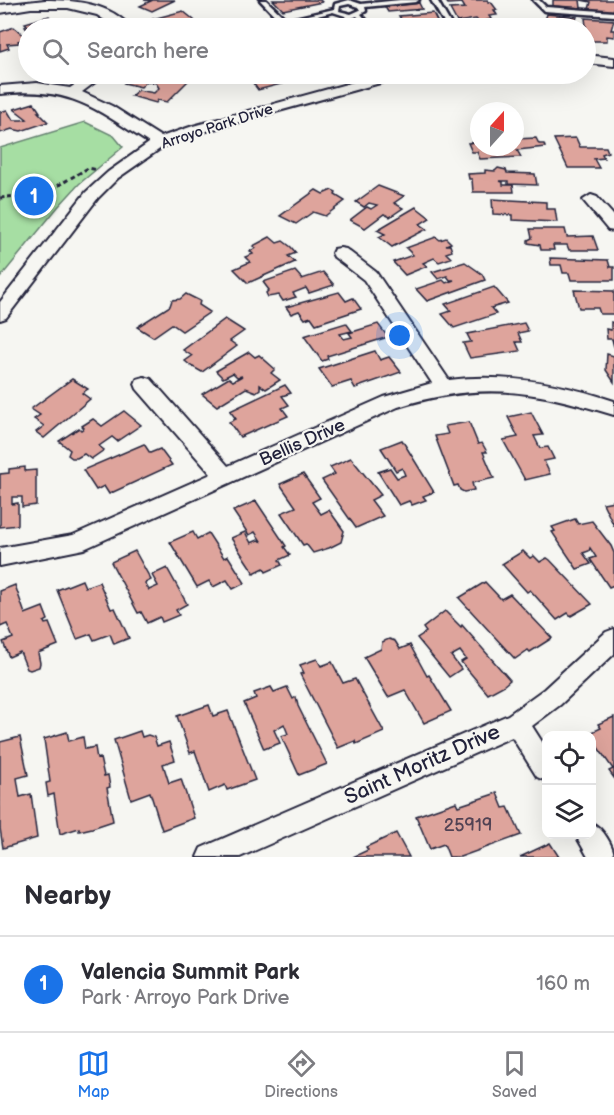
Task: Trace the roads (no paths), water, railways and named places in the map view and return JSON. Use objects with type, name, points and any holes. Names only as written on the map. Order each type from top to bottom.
[{"type":"street","points":[[0,9],[41,1],[65,1],[111,13],[115,18]]},
{"type":"street","points":[[596,60],[614,62]]},
{"type":"street","points":[[72,93],[85,84]]},
{"type":"street","name":"Arroyo Park Drive","points":[[0,314],[92,195],[113,175],[159,143],[198,129],[358,84]]},
{"type":"street","points":[[0,90],[19,87],[72,93],[88,99],[159,143]]},
{"type":"street","points":[[591,200],[614,226]]},
{"type":"street","points":[[340,252],[370,276],[444,387]]},
{"type":"street","name":"Bellis Drive","points":[[0,557],[76,543],[391,402],[444,387],[492,383],[538,388],[590,399],[614,408]]},
{"type":"street","points":[[144,384],[225,477]]},
{"type":"street","name":"Saint Moritz Drive","points":[[210,857],[517,723],[552,697],[614,639]]},
{"type":"street","points":[[517,723],[542,763]]},
{"type":"street","points":[[591,839],[603,857]]},
{"type":"lane","points":[[263,0],[281,18]]},
{"type":"lane","points":[[301,18],[334,10],[337,5],[344,3],[361,6],[416,0]]},
{"type":"lane","points":[[434,0],[444,18]]},
{"type":"lane","points":[[536,0],[544,9],[614,14]]},
{"type":"lane","points":[[334,10],[348,16],[359,15],[364,9],[361,6]]},
{"type":"place","name":"Valencia Summit Park","points":[[34,196]]}]
